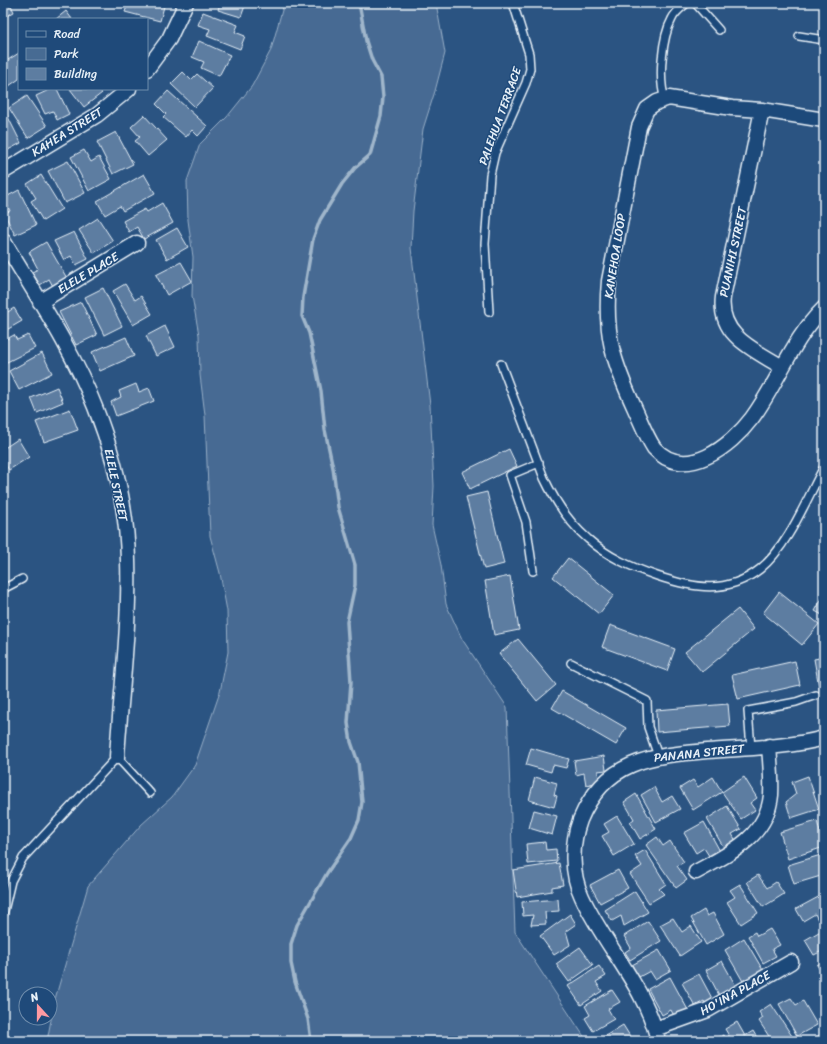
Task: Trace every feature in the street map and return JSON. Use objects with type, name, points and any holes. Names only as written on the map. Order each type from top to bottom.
[{"type":"street","points":[[148,69],[169,39],[186,3]]},
{"type":"street","name":"KAHEA STREET","points":[[3,172],[97,115],[128,90]]},
{"type":"street","name":"KANEHOA LOOP","points":[[824,120],[762,110],[732,108],[677,98],[665,99],[653,104],[647,109],[639,123],[608,281],[608,326],[618,370],[651,444],[660,455],[676,463],[690,463],[702,459],[719,449],[742,430],[760,406],[808,325],[824,308]]},
{"type":"street","name":"PUANIHI STREET","points":[[762,110],[723,297],[722,312],[727,326],[736,337],[782,367]]},
{"type":"street","name":"ELELE STREET","points":[[3,240],[73,359],[95,406],[112,456],[123,507],[128,559],[127,612],[116,757]]},
{"type":"street","name":"ELELE PLACE","points":[[40,302],[137,243]]},
{"type":"street","name":"PANANA STREET","points":[[657,1035],[643,1002],[586,906],[577,883],[574,859],[579,824],[586,807],[609,779],[624,768],[658,756],[751,748],[824,738]]},
{"type":"street","points":[[696,872],[738,849],[752,837],[762,822],[771,796],[769,746]]},
{"type":"street","name":"HO'INA PLACE","points":[[657,1035],[708,1010],[791,962]]},
{"type":"lane","name":"PALEHUA TERRACE","points":[[489,312],[485,244],[490,175],[496,153],[526,84],[530,69],[529,54],[513,3]]},
{"type":"lane","points":[[665,99],[661,86],[660,72],[668,30],[674,15],[687,3]]},
{"type":"lane","points":[[694,3],[719,30]]},
{"type":"lane","points":[[799,36],[824,40]]},
{"type":"lane","points":[[501,364],[552,495],[562,511],[587,539],[602,551],[635,569],[686,585],[708,587],[719,586],[740,580],[759,570],[781,546],[824,467]]},
{"type":"lane","points":[[533,570],[526,522],[510,475],[539,463]]},
{"type":"lane","points":[[3,589],[22,579]]},
{"type":"lane","points":[[571,663],[647,701],[648,727],[658,756]]},
{"type":"lane","points":[[751,748],[748,711],[791,704],[816,695]]},
{"type":"lane","points":[[3,915],[11,881],[23,858],[116,757],[150,793]]},
{"type":"green space","points":[[284,3],[436,3],[445,53],[423,129],[413,211],[411,248],[430,405],[434,486],[432,525],[441,565],[446,604],[462,639],[507,707],[515,932],[587,1041],[47,1041],[50,1026],[58,1026],[58,989],[88,886],[141,825],[172,797],[195,765],[220,692],[228,652],[227,611],[220,573],[210,536],[205,415],[200,375],[199,335],[192,296],[193,257],[188,220],[187,181],[200,144],[227,117],[252,86],[271,50]]},
{"type":"building","points":[[3,3],[10,3],[14,12],[3,18]]},
{"type":"building","points":[[128,3],[165,3],[160,21],[125,12]]},
{"type":"building","points":[[220,3],[246,3],[241,17],[218,10]]},
{"type":"building","points":[[66,11],[71,18],[57,18]]},
{"type":"building","points":[[203,12],[238,25],[235,32],[245,36],[240,49],[207,36],[210,29],[198,25]]},
{"type":"building","points":[[199,41],[230,55],[219,76],[201,68],[204,62],[192,57]]},
{"type":"building","points":[[18,54],[18,80],[9,86],[3,76],[3,63]]},
{"type":"building","points":[[183,72],[191,80],[197,74],[213,88],[195,107],[171,84]]},
{"type":"building","points":[[49,90],[57,90],[69,114],[57,120],[53,111],[45,114],[36,96]]},
{"type":"building","points":[[71,90],[99,90],[102,93],[84,107]]},
{"type":"building","points":[[168,91],[207,126],[198,136],[192,130],[186,137],[163,117],[166,114],[156,104]]},
{"type":"building","points":[[27,96],[47,126],[28,138],[9,108]]},
{"type":"building","points":[[4,109],[21,143],[8,150],[3,141]]},
{"type":"building","points":[[144,115],[167,140],[148,156],[135,141],[140,137],[131,127]]},
{"type":"building","points":[[116,132],[133,164],[113,174],[97,142]]},
{"type":"building","points":[[84,150],[91,162],[99,157],[111,179],[89,191],[71,157]]},
{"type":"building","points":[[68,161],[85,193],[65,203],[48,171]]},
{"type":"building","points":[[144,174],[155,193],[123,211],[120,206],[105,215],[97,201]]},
{"type":"building","points":[[41,175],[62,209],[43,221],[31,201],[36,198],[27,184]]},
{"type":"building","points":[[19,190],[36,225],[15,235],[4,213],[10,211],[4,198]]},
{"type":"building","points":[[162,203],[173,223],[144,239],[137,227],[129,232],[123,221],[145,209],[147,212]]},
{"type":"building","points":[[98,218],[113,241],[94,253],[79,230]]},
{"type":"building","points":[[177,228],[188,247],[167,259],[156,240]]},
{"type":"building","points":[[74,232],[88,259],[76,265],[71,256],[64,260],[54,241]]},
{"type":"building","points":[[46,242],[68,280],[54,288],[49,279],[40,285],[32,272],[38,269],[29,252]]},
{"type":"building","points":[[181,262],[192,281],[167,295],[156,275]]},
{"type":"building","points":[[125,284],[135,300],[141,296],[152,314],[133,325],[113,291]]},
{"type":"building","points":[[103,288],[122,326],[104,335],[85,297]]},
{"type":"building","points":[[81,302],[97,335],[76,345],[59,312]]},
{"type":"building","points":[[14,308],[22,321],[3,332],[3,315]]},
{"type":"building","points":[[165,326],[175,347],[156,356],[146,336]]},
{"type":"building","points":[[14,335],[17,340],[28,335],[35,348],[3,364],[3,341]]},
{"type":"building","points":[[126,337],[134,356],[100,371],[92,352]]},
{"type":"building","points":[[42,353],[52,373],[19,390],[9,371]]},
{"type":"building","points":[[136,384],[139,392],[149,388],[154,401],[116,416],[111,402],[121,397],[119,391]]},
{"type":"building","points":[[57,387],[63,402],[37,413],[31,398]]},
{"type":"building","points":[[70,409],[78,430],[44,442],[36,422]]},
{"type":"building","points":[[18,439],[29,457],[9,470],[3,461],[3,449]]},
{"type":"building","points":[[509,449],[517,466],[470,489],[462,472]]},
{"type":"building","points":[[487,492],[504,564],[484,569],[466,497]]},
{"type":"building","points":[[568,558],[614,595],[599,614],[553,577]]},
{"type":"building","points":[[510,576],[519,630],[494,635],[485,581]]},
{"type":"building","points":[[779,592],[819,624],[802,645],[763,613]]},
{"type":"building","points":[[824,595],[824,616],[815,611]]},
{"type":"building","points":[[738,609],[754,629],[702,672],[685,652]]},
{"type":"building","points":[[610,625],[675,649],[667,671],[602,647]]},
{"type":"building","points":[[518,639],[556,685],[537,701],[499,654]]},
{"type":"building","points":[[824,657],[824,715],[814,659]]},
{"type":"building","points":[[795,661],[800,685],[738,699],[732,675]]},
{"type":"building","points":[[562,691],[626,728],[616,745],[552,708]]},
{"type":"building","points":[[728,704],[730,726],[657,732],[656,710]]},
{"type":"building","points":[[531,748],[569,759],[566,768],[553,765],[551,772],[526,765]]},
{"type":"building","points":[[604,756],[606,770],[598,771],[599,782],[586,785],[584,773],[576,775],[574,761]]},
{"type":"building","points":[[808,776],[819,809],[791,818],[786,802],[796,794],[792,782]]},
{"type":"building","points":[[535,777],[557,783],[554,795],[557,796],[554,807],[529,800]]},
{"type":"building","points":[[713,777],[722,792],[693,810],[680,788],[693,780],[698,787]]},
{"type":"building","points":[[744,777],[757,798],[750,803],[755,810],[741,819],[722,792]]},
{"type":"building","points":[[654,787],[662,802],[672,796],[680,809],[656,822],[641,795]]},
{"type":"building","points":[[636,794],[656,829],[640,839],[630,822],[634,819],[624,802]]},
{"type":"building","points":[[727,806],[741,829],[732,834],[736,841],[724,848],[707,819]]},
{"type":"building","points":[[534,810],[557,816],[552,835],[529,828]]},
{"type":"building","points":[[617,816],[634,844],[614,856],[602,836],[609,832],[604,824]]},
{"type":"building","points":[[817,821],[824,847],[788,859],[780,832]]},
{"type":"building","points":[[704,822],[721,853],[711,859],[704,848],[696,853],[684,833]]},
{"type":"building","points":[[657,837],[663,846],[670,841],[684,862],[677,866],[687,880],[676,888],[646,845]]},
{"type":"building","points":[[545,842],[546,850],[556,849],[557,861],[528,864],[526,844]]},
{"type":"building","points":[[645,850],[666,884],[659,889],[664,894],[649,903],[630,874],[642,866],[635,856]]},
{"type":"building","points":[[824,854],[824,875],[794,884],[788,865]]},
{"type":"building","points":[[559,863],[563,885],[552,887],[552,891],[517,897],[513,870]]},
{"type":"building","points":[[618,870],[628,888],[600,903],[590,885]]},
{"type":"building","points":[[758,875],[767,888],[776,882],[784,894],[763,907],[747,882]]},
{"type":"building","points":[[740,884],[758,913],[741,924],[727,902],[735,897],[730,890]]},
{"type":"building","points":[[635,891],[648,912],[624,926],[621,916],[612,921],[605,910]]},
{"type":"building","points":[[824,894],[824,917],[818,920],[815,914],[803,921],[796,909]]},
{"type":"building","points":[[558,899],[559,911],[545,912],[546,924],[531,925],[533,915],[523,916],[522,902]]},
{"type":"building","points":[[704,910],[707,916],[713,913],[724,934],[706,945],[691,918]]},
{"type":"building","points":[[570,914],[576,924],[566,931],[570,945],[554,955],[540,936]]},
{"type":"building","points":[[673,918],[682,932],[691,926],[701,942],[680,956],[660,925]]},
{"type":"building","points":[[648,921],[661,941],[630,960],[625,952],[631,948],[624,936]]},
{"type":"building","points":[[770,929],[780,945],[772,949],[776,956],[763,963],[748,936],[755,932],[757,936]]},
{"type":"building","points":[[824,929],[824,950],[814,955],[805,940]]},
{"type":"building","points":[[744,938],[764,972],[744,983],[725,950]]},
{"type":"building","points":[[580,947],[593,965],[569,982],[556,964]]},
{"type":"building","points":[[659,950],[671,970],[655,979],[650,971],[639,977],[632,965]]},
{"type":"building","points":[[722,961],[737,988],[720,997],[706,970]]},
{"type":"building","points":[[824,961],[824,977],[817,965]]},
{"type":"building","points":[[599,966],[606,976],[596,982],[602,991],[581,1005],[568,986]]},
{"type":"building","points":[[699,974],[714,1002],[707,1006],[704,1001],[695,1006],[682,983]]},
{"type":"building","points":[[670,977],[688,1010],[675,1018],[671,1010],[662,1015],[648,989]]},
{"type":"building","points":[[612,990],[620,1002],[608,1009],[614,1019],[593,1031],[585,1018],[590,1015],[585,1006]]},
{"type":"building","points":[[791,998],[796,1005],[803,1001],[817,1025],[797,1036],[779,1004]]},
{"type":"building","points":[[771,1004],[792,1036],[784,1041],[772,1041],[759,1021],[763,1018],[759,1012]]},
{"type":"building","points":[[737,1022],[745,1036],[753,1031],[759,1041],[732,1041],[725,1029]]},
{"type":"building","points":[[623,1025],[633,1041],[597,1041]]},
{"type":"building","points":[[824,1033],[824,1041],[810,1041]]},
{"type":"building","points":[[723,1035],[727,1041],[713,1041]]},
{"type":"waterway","points":[[311,1041],[308,1019],[295,982],[291,963],[291,944],[297,925],[327,873],[351,838],[359,820],[362,802],[358,762],[351,742],[348,723],[351,682],[347,622],[355,585],[355,565],[338,507],[333,468],[325,430],[321,391],[309,333],[302,316],[303,297],[313,239],[320,220],[342,184],[355,168],[370,155],[381,116],[383,97],[381,77],[372,60],[366,41],[359,3]]}]
